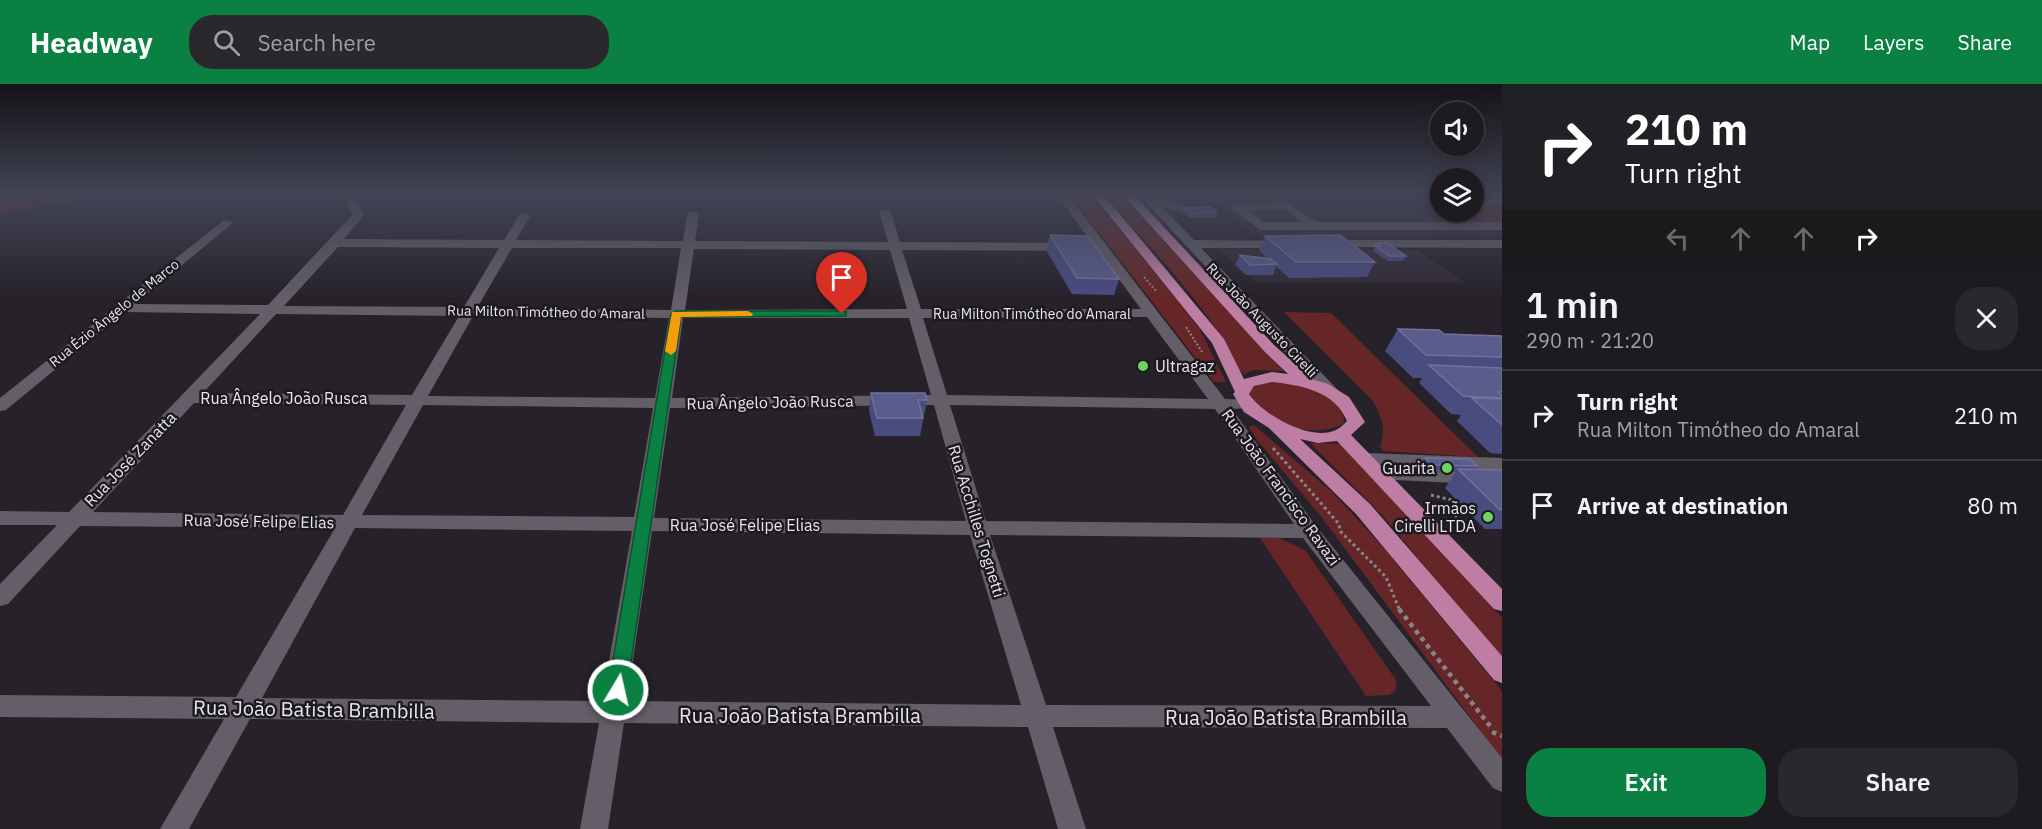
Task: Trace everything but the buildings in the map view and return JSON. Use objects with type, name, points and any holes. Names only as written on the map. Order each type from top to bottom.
[{"type":"main road","points":[[1126,229],[1219,342],[1242,396],[1271,434],[1363,509],[1502,673]]},
{"type":"main road","points":[[1159,229],[1269,348],[1306,382]]},
{"type":"main road","points":[[1242,396],[1246,382],[1257,378],[1288,378],[1306,382],[1332,393],[1354,412],[1356,422],[1352,429],[1341,435],[1271,434]]},
{"type":"main road","points":[[1341,435],[1367,459],[1502,603]]},
{"type":"street","name":"Rua Ézio Ângelo de Marco","points":[[0,406],[220,229]]},
{"type":"street","name":"Rua José Zanatta","points":[[0,597],[347,229]]},
{"type":"street","points":[[174,829],[350,522],[417,399],[517,229]]},
{"type":"street","points":[[594,829],[690,229]]},
{"type":"street","name":"Rua Acchilles Tognetti","points":[[889,229],[978,527],[1072,829]]},
{"type":"street","name":"Rua João Francisco Ravazi","points":[[1087,229],[1219,402],[1309,531],[1502,779]]},
{"type":"street","name":"Rua João Augusto Cirelli","points":[[1191,229],[1191,244],[1332,393]]},
{"type":"street","points":[[1413,229],[1438,244]]},
{"type":"street","points":[[335,243],[894,248],[1100,247]]},
{"type":"street","points":[[1191,244],[1294,244]]},
{"type":"street","points":[[1317,244],[1502,244]]},
{"type":"street","name":"Rua Milton Timótheo do Amaral","points":[[120,308],[676,314],[1151,313]]},
{"type":"street","name":"Rua Ângelo João Rusca","points":[[188,398],[663,403],[942,400],[1219,402],[1242,396]]},
{"type":"street","points":[[1367,459],[1502,464]]},
{"type":"street","points":[[1382,475],[1485,478],[1502,475]]},
{"type":"street","name":"Rua José Felipe Elias","points":[[0,518],[1309,531]]},
{"type":"street","name":"Rua João Batista Brambilla","points":[[0,706],[1038,717],[1456,717]]},
{"type":"path","points":[[1271,434],[1339,524],[1340,531],[1386,577],[1398,608],[1496,733]]},
{"type":"path","points":[[1431,495],[1452,500],[1461,506],[1465,512],[1453,517]]},
{"type":"shaded area","points":[[1096,229],[1119,229],[1183,307],[1200,330],[1226,382],[1214,382]]},
{"type":"shaded area","points":[[1134,229],[1152,229],[1284,371],[1253,370],[1244,374],[1234,362],[1207,316]]},
{"type":"shaded area","points":[[1249,229],[1502,229],[1502,237],[1264,237],[1256,235]]},
{"type":"shaded area","points":[[1219,249],[1417,250],[1466,283],[1255,282]]},
{"type":"shaded area","points":[[1284,312],[1331,313],[1478,457],[1383,451],[1380,446],[1383,434],[1382,423],[1373,401]]},
{"type":"shaded area","points":[[1266,381],[1301,385],[1328,396],[1341,409],[1344,416],[1343,424],[1326,429],[1308,430],[1281,423],[1267,414],[1249,396],[1250,389]]},
{"type":"shaded area","points":[[1254,425],[1333,493],[1382,546],[1502,691],[1502,760],[1320,515],[1256,439],[1249,427]]},
{"type":"shaded area","points":[[1311,444],[1343,444],[1502,618],[1502,661],[1384,517]]},
{"type":"shaded area","points":[[1260,538],[1279,538],[1305,550],[1396,680],[1396,690],[1389,695],[1366,696]]},
{"type":"slow traffic","points":[[671,351],[676,314],[748,314]]},
{"type":"place","name":"Ultragaz","points":[[1143,366]]},
{"type":"place","name":"Guarita","points":[[1447,468]]},
{"type":"place","name":"Irmãos Cirelli LTDA","points":[[1488,517]]},
{"type":"route","points":[[618,690],[676,314],[842,314]]}]
